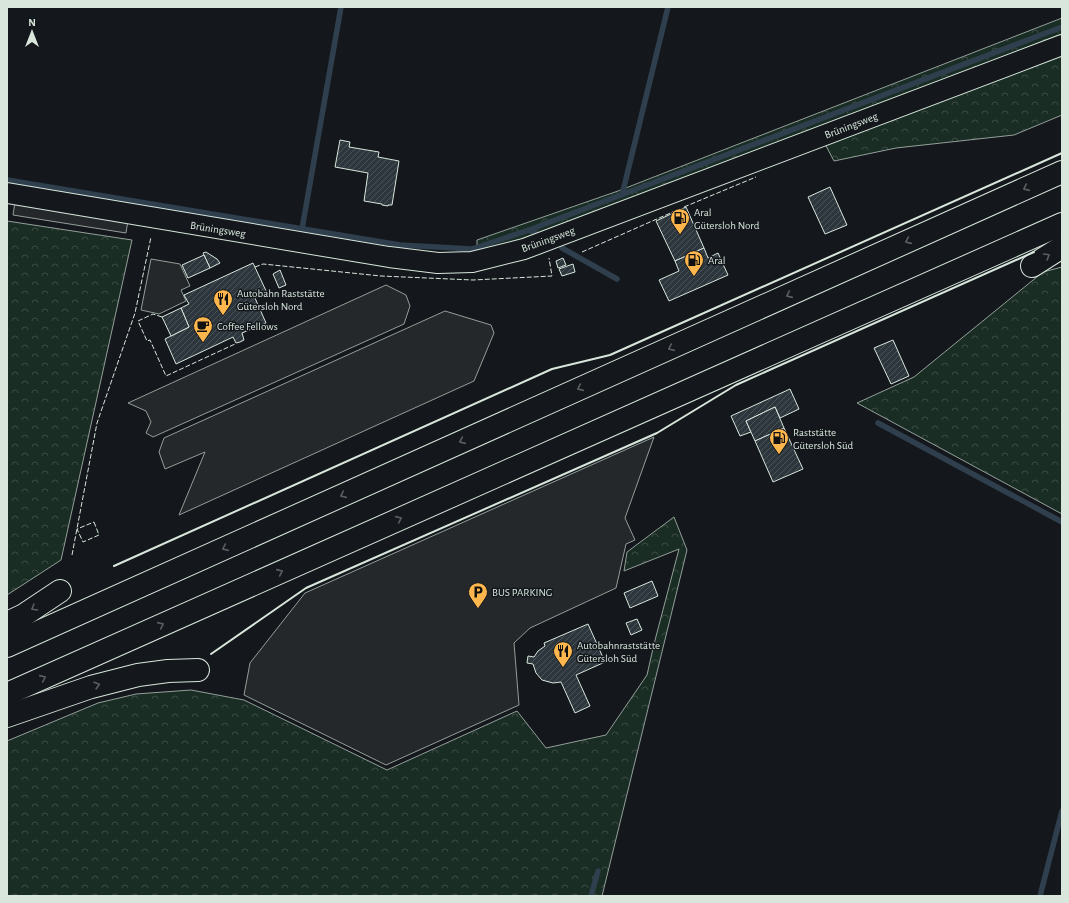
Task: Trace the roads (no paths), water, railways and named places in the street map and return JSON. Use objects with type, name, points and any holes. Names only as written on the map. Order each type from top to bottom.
[{"type":"highway","points":[[7,646],[1062,172]]},
{"type":"highway","points":[[7,694],[1062,224]]},
{"type":"highway","points":[[1032,266],[1062,247]]},
{"type":"highway","points":[[7,623],[24,615],[60,592]]},
{"type":"highway","points":[[7,716],[85,689],[132,676],[168,671],[198,670]]},
{"type":"street","name":"Brüningsweg","points":[[7,193],[389,257],[438,263],[472,262],[524,249],[1062,44]]},
{"type":"waterway","points":[[302,229],[341,7]]},
{"type":"waterway","points":[[622,195],[668,7]]},
{"type":"waterway","points":[[529,230],[1062,27]]},
{"type":"waterway","points":[[7,180],[400,245],[472,249],[529,230],[535,233]]},
{"type":"waterway","points":[[562,248],[617,279]]},
{"type":"waterway","points":[[878,423],[1062,522]]},
{"type":"waterway","points":[[1040,896],[1062,811]]},
{"type":"waterway","points":[[591,896],[598,871]]},
{"type":"place","name":"Aral Gütersloh Nord","points":[[680,235]]},
{"type":"place","name":"Aral","points":[[694,277]]},
{"type":"place","name":"Autobahn Raststätte Gütersloh Nord","points":[[223,316]]},
{"type":"place","name":"Coffee Fellows","points":[[203,343]]},
{"type":"place","name":"Raststätte Gütersloh Süd","points":[[779,455]]},
{"type":"place","name":"BUS PARKING","points":[[478,609]]},
{"type":"place","name":"Autobahnraststätte Gütersloh Süd","points":[[563,668]]}]
